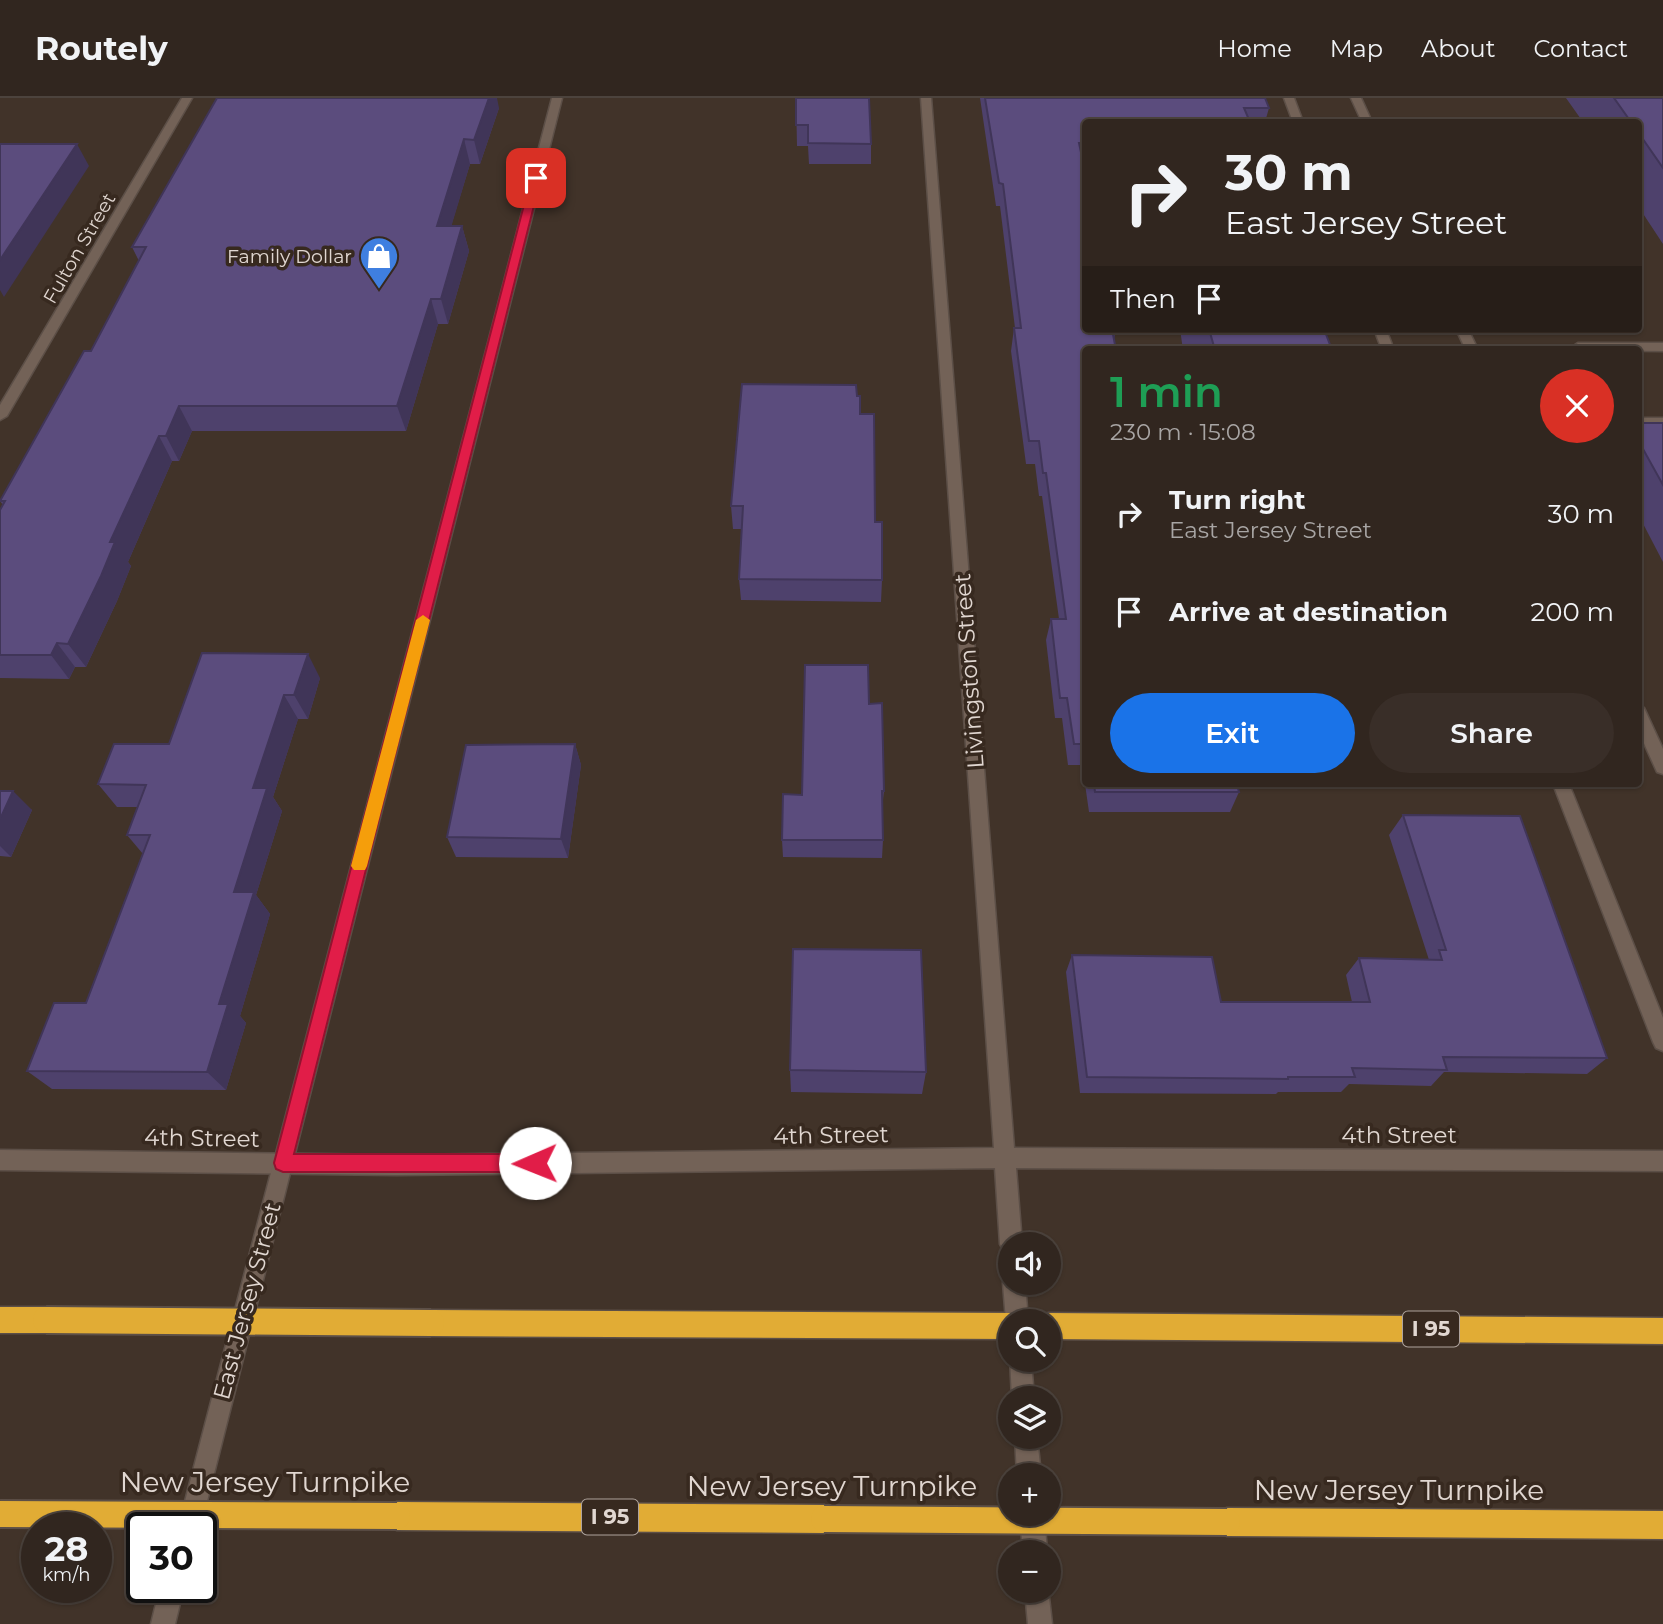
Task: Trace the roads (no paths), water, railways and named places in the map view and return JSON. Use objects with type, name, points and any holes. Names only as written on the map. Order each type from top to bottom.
[{"type":"highway","points":[[0,1320],[998,1326]]},
{"type":"highway","name":"I 95","points":[[1061,1326],[1663,1331]]},
{"type":"highway","name":"New Jersey Turnpike","points":[[0,1514],[1663,1525]]},
{"type":"street","name":"Fulton Street","points":[[0,416],[187,98]]},
{"type":"street","name":"East Jersey Street","points":[[192,1512],[557,98]]},
{"type":"street","name":"Livingston Street","points":[[926,98],[1010,1232]]},
{"type":"street","points":[[1289,98],[1297,119]]},
{"type":"street","points":[[1356,98],[1366,119]]},
{"type":"street","points":[[1642,347],[1663,347]]},
{"type":"street","points":[[1642,422],[1663,422]]},
{"type":"street","points":[[1642,721],[1663,767]]},
{"type":"street","points":[[1562,787],[1663,1042]]},
{"type":"street","name":"4th Street","points":[[0,1160],[397,1165],[1005,1158],[1663,1161]]},
{"type":"street","points":[[163,1624],[168,1603]]},
{"type":"street","points":[[1038,1603],[1040,1624]]},
{"type":"place","name":"Family Dollar","points":[[379,290]]}]
